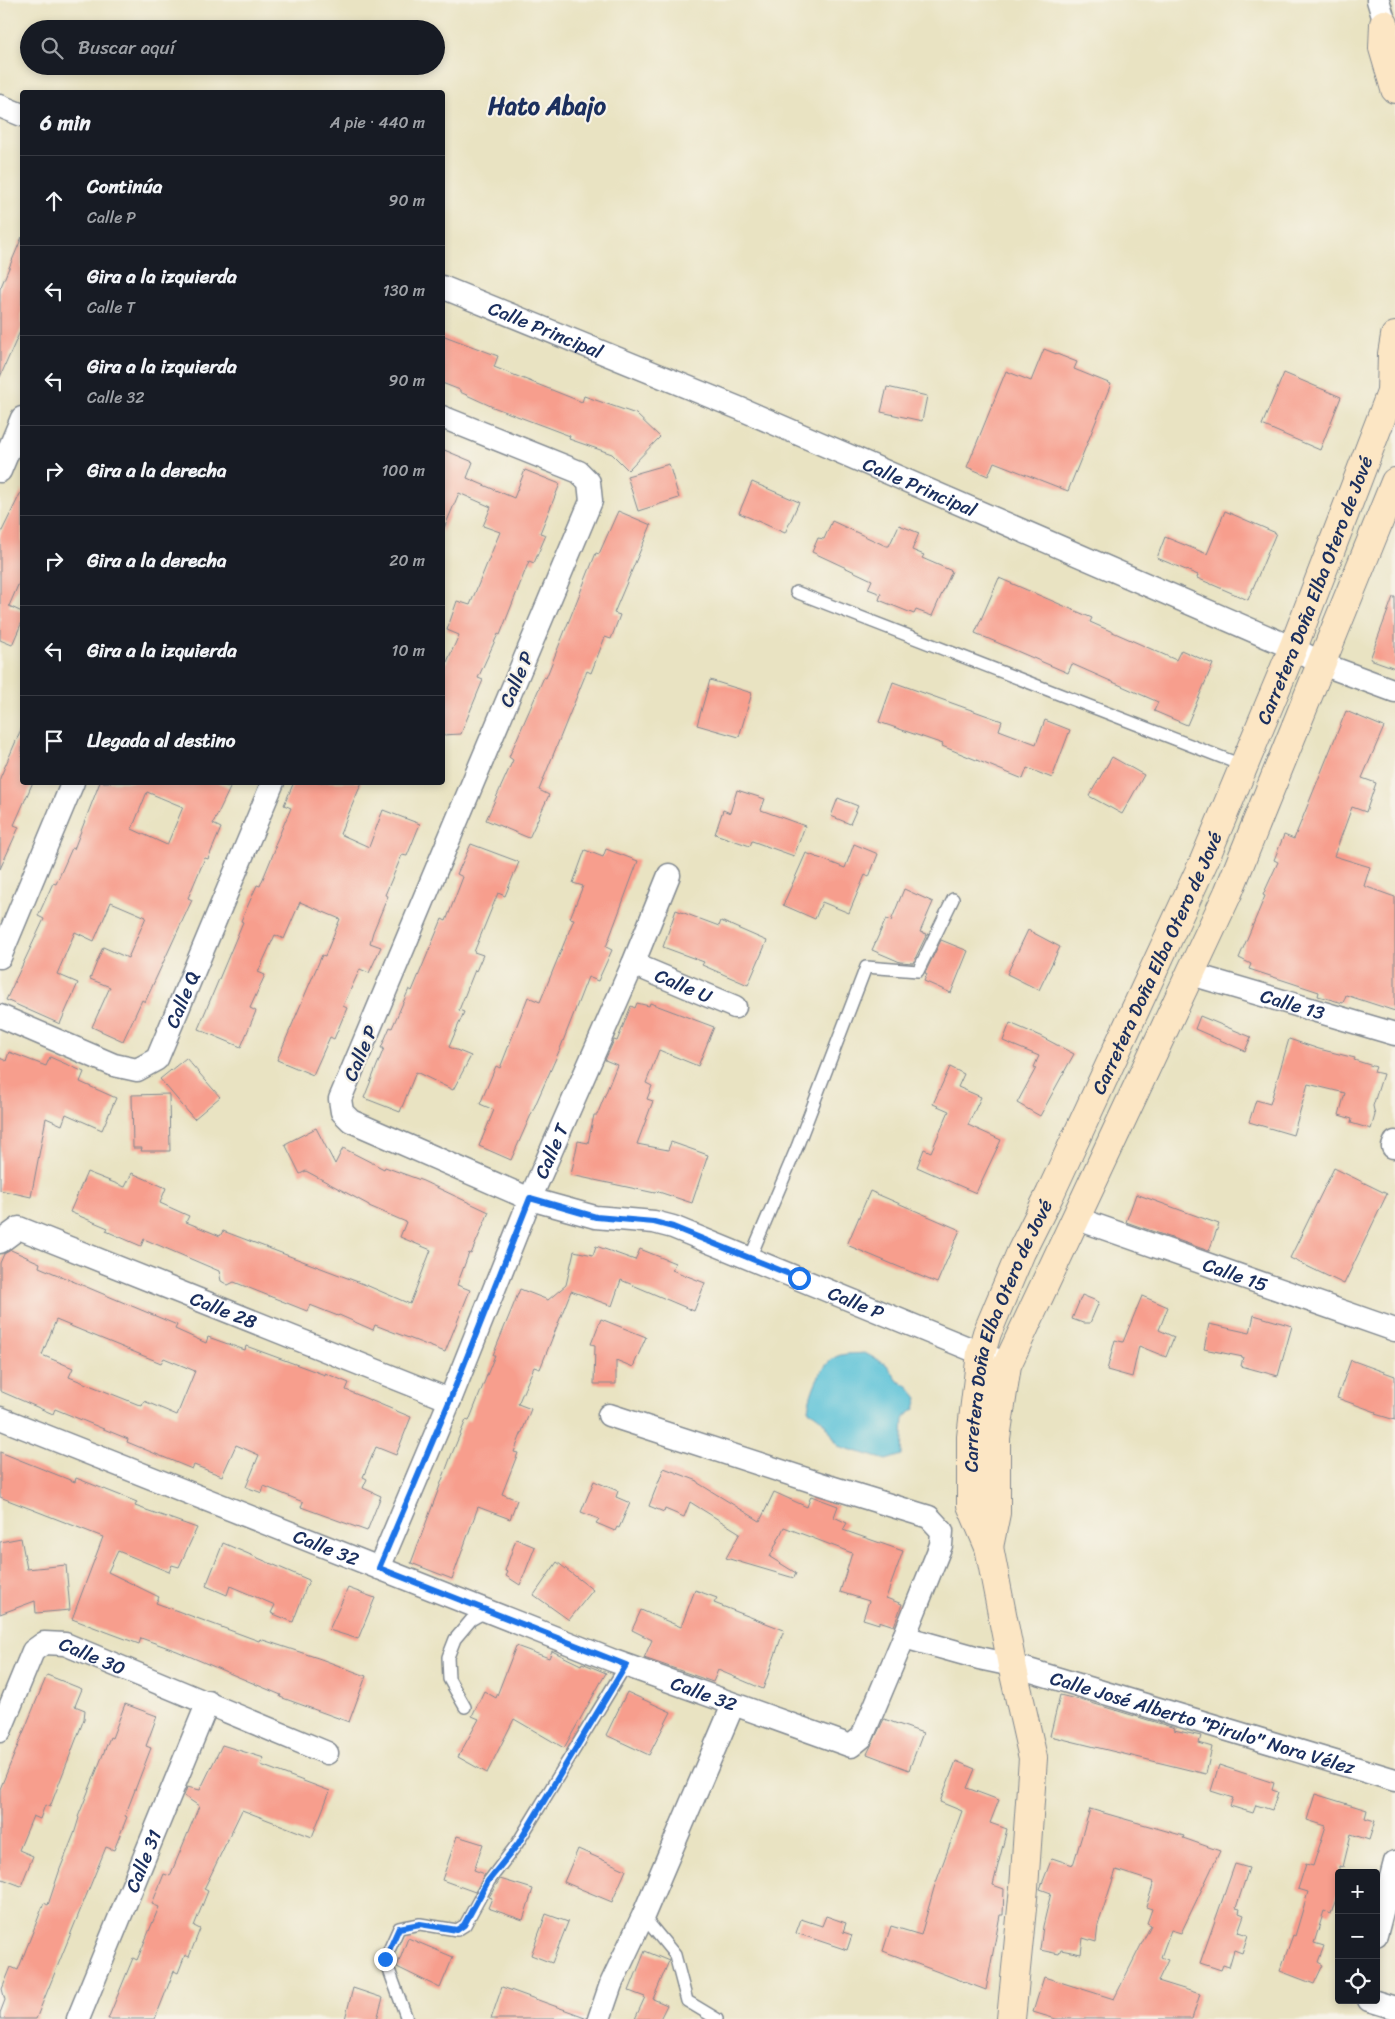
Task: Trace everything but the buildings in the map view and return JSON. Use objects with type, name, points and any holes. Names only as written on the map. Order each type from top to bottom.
[{"type":"street","points":[[1386,18],[1395,55]]},
{"type":"street","points":[[1386,18],[1383,48],[1395,89]]},
{"type":"street","points":[[0,106],[20,114]]},
{"type":"street","name":"Calle Principal","points":[[445,288],[741,409],[1293,648],[1322,664],[1395,691]]},
{"type":"street","name":"Carretera Doña Elba Otero de Jové","points":[[1011,2019],[1024,1888],[1033,1758],[1012,1666],[989,1547],[971,1505],[971,1438],[981,1353],[987,1333],[1021,1252],[1152,976],[1204,861],[1293,648],[1393,388],[1392,354],[1395,336]]},
{"type":"street","name":"Calle P","points":[[445,417],[579,472],[589,482],[591,501],[340,1099],[342,1112],[351,1121],[530,1198],[596,1217],[654,1222],[673,1227],[1007,1364]]},
{"type":"street","points":[[0,471],[20,423]]},
{"type":"street","name":"Carretera Doña Elba Otero de Jové","points":[[989,1547],[996,1513],[996,1438],[1007,1364],[1228,893],[1395,482]]},
{"type":"street","points":[[0,957],[72,785]]},
{"type":"street","name":"Calle Q","points":[[0,1016],[114,1064],[137,1070],[157,1059],[272,785]]},
{"type":"street","name":"Calle T","points":[[379,1568],[450,1400],[530,1198],[633,964],[669,875]]},
{"type":"street","name":"Calle U","points":[[633,964],[736,1007]]},
{"type":"street","name":"Calle 13","points":[[1191,974],[1395,1034]]},
{"type":"street","name":"Calle 15","points":[[1075,1218],[1395,1330]]},
{"type":"street","name":"Calle 28","points":[[0,1242],[19,1228],[450,1400]]},
{"type":"street","points":[[609,1414],[824,1486],[929,1517],[942,1531],[941,1544],[904,1637]]},
{"type":"street","name":"Calle 32","points":[[0,1418],[626,1665],[851,1746],[862,1737],[904,1637]]},
{"type":"street","name":"Calle José Alberto \"Pirulo\" Nora Vélez","points":[[904,1637],[1012,1666],[1395,1780]]},
{"type":"street","name":"Calle 30","points":[[0,1731],[33,1651],[44,1643],[65,1644],[208,1702],[326,1753]]},
{"type":"street","name":"Calle 31","points":[[78,2019],[208,1702]]},
{"type":"street","points":[[599,2019],[611,1984],[643,1916],[733,1705]]},
{"type":"street","points":[[1380,1920],[1395,1862]]},
{"type":"street","points":[[1380,2003],[1395,2008]]},
{"type":"lane","points":[[796,592],[1244,766]]},
{"type":"lane","points":[[750,1258],[797,1147],[866,967],[918,971],[952,898]]},
{"type":"lane","points":[[465,1707],[449,1679],[448,1657],[455,1639],[471,1620],[488,1611]]},
{"type":"lane","points":[[407,2019],[385,1959],[399,1928],[420,1924],[457,1930],[464,1925],[488,1881],[518,1844],[626,1665]]},
{"type":"lane","points":[[643,1916],[675,1955],[686,2000],[717,2019]]},
{"type":"water","points":[[865,1353],[887,1365],[898,1381],[908,1386],[918,1398],[915,1409],[904,1417],[902,1455],[886,1460],[838,1446],[818,1416],[808,1410],[814,1386],[828,1363],[841,1355]]},
{"type":"district","name":"Hato Abajo","points":[[547,106]]},
{"type":"route","points":[[385,1959],[399,1928],[420,1924],[457,1930],[464,1925],[488,1881],[518,1844],[626,1665],[379,1568],[450,1400],[530,1198],[596,1217],[654,1222],[673,1227],[799,1278]]}]
